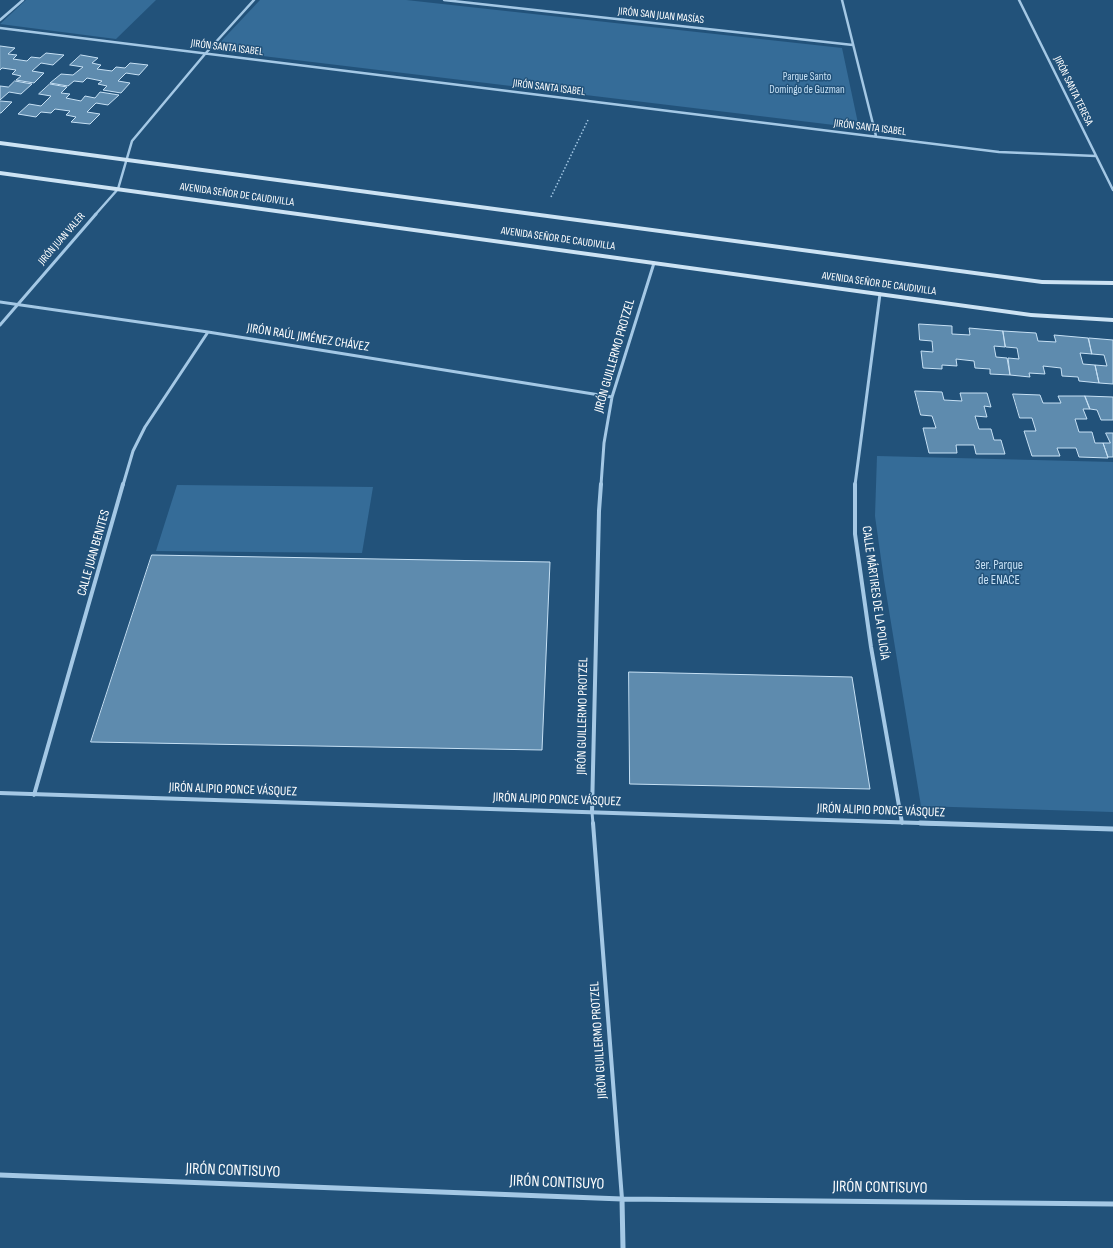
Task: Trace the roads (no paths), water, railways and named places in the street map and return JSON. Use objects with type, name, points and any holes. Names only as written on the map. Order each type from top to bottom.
[{"type":"main road","name":"AVENIDA SEÑOR DE CAUDIVILLA","points":[[0,143],[1042,282],[1113,283]]},
{"type":"main road","name":"AVENIDA SEÑOR DE CAUDIVILLA","points":[[0,172],[1031,315],[1113,320]]},
{"type":"street","points":[[0,20],[23,0]]},
{"type":"street","name":"JIRÓN JUAN VALER","points":[[0,325],[118,189],[132,141],[205,54],[254,0]]},
{"type":"street","name":"JIRÓN SAN JUAN MASÍAS","points":[[444,0],[853,45]]},
{"type":"street","points":[[842,0],[876,136]]},
{"type":"street","name":"JIRÓN SANTA TERESA","points":[[1019,0],[1113,190]]},
{"type":"street","name":"JIRÓN SANTA ISABEL","points":[[0,28],[999,152],[1096,156]]},
{"type":"street","name":"JIRÓN GUILLERMO PROTZEL","points":[[592,812],[599,511],[604,442],[612,397],[654,263]]},
{"type":"street","name":"CALLE MÁRTIRES DE LA POLICÍA","points":[[880,294],[855,484],[855,534],[871,646],[902,823]]},
{"type":"street","name":"JIRÓN RAÚL JIMÉNEZ CHÁVEZ","points":[[0,302],[208,332],[612,397]]},
{"type":"street","name":"CALLE JUAN BENITES","points":[[34,795],[133,451],[145,427],[208,332]]},
{"type":"street","name":"JIRÓN ALIPIO PONCE VÁSQUEZ","points":[[0,793],[1113,829]]},
{"type":"street","name":"JIRÓN CONTISUYO","points":[[0,1175],[622,1199],[1113,1204]]},
{"type":"street","name":"JIRÓN GUILLERMO PROTZEL","points":[[622,1199],[623,1248]]},
{"type":"lane","name":"JIRÓN GUILLERMO PROTZEL","points":[[592,812],[622,1199]]},
{"type":"park label","name":"Parque Santo Domingo de Guzman","points":[[807,83]]},
{"type":"park label","name":"3er. Parque de ENACE","points":[[999,574]]}]
